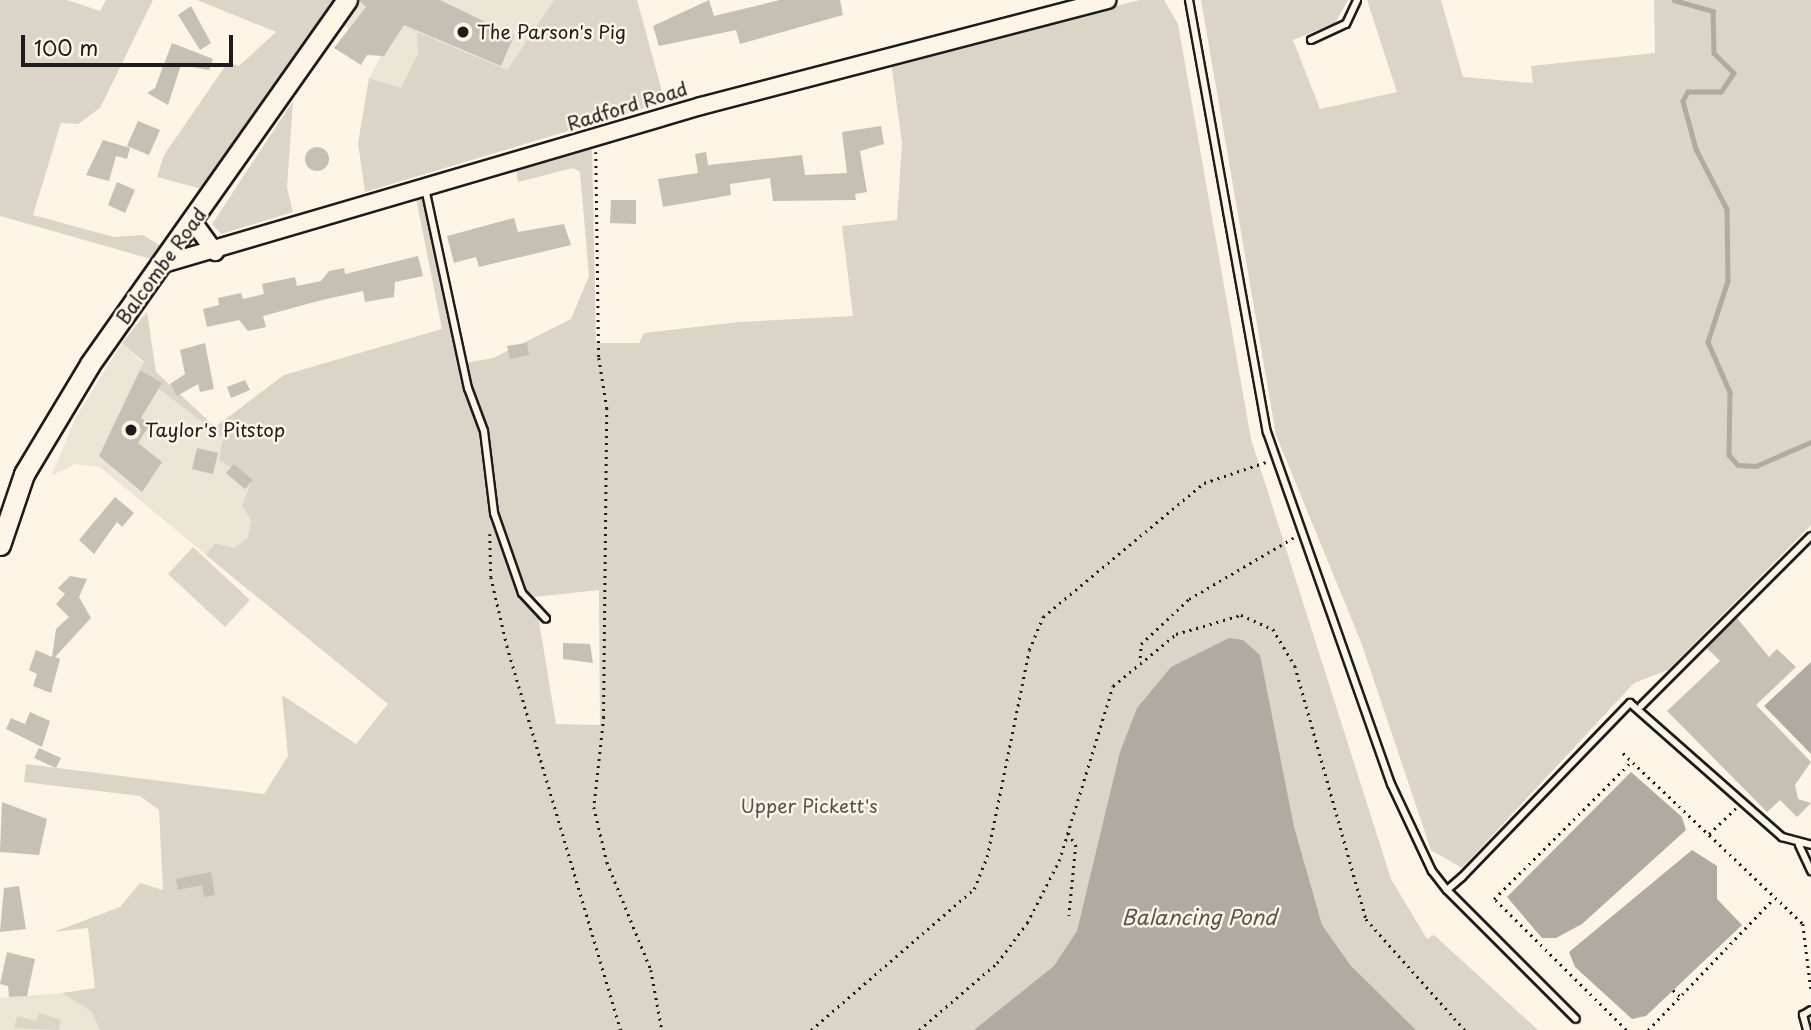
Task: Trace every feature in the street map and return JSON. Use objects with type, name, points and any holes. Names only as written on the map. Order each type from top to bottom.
[{"type":"main road","name":"Balcombe Road","points":[[0,545],[24,474],[90,364],[194,223],[346,0]]},
{"type":"street","name":"Radford Road","points":[[163,264],[215,252],[595,138],[1107,0]]},
{"type":"street","points":[[194,223],[215,252]]},
{"type":"lane","points":[[1189,0],[1251,360],[1276,459],[1391,784],[1426,863],[1447,890],[1576,1019]]},
{"type":"lane","points":[[1311,40],[1346,24],[1357,0]]},
{"type":"lane","points":[[425,187],[468,388],[484,431],[494,513],[522,593],[546,619]]},
{"type":"lane","points":[[1447,890],[1623,707],[1641,706],[1811,536]]},
{"type":"lane","points":[[1641,706],[1744,801],[1798,845],[1811,871]]},
{"type":"lane","points":[[1798,845],[1811,845]]},
{"type":"lane","points":[[1807,1030],[1804,1013],[1811,1010]]},
{"type":"path","points":[[595,138],[607,448],[604,717],[594,807],[607,862],[651,970],[662,1030]]},
{"type":"path","points":[[811,1030],[974,889],[987,857],[1029,650],[1043,617],[1204,483],[1276,459]]},
{"type":"path","points":[[489,524],[497,608],[621,1030]]},
{"type":"path","points":[[1140,658],[1141,644],[1189,599],[1302,532]]},
{"type":"path","points":[[919,1030],[1016,940],[1068,833],[1103,705],[1140,658],[1211,619],[1250,616],[1273,629],[1301,684],[1366,919],[1465,1030]]},
{"type":"path","points":[[1623,753],[1803,924],[1811,989]]},
{"type":"path","points":[[1626,1030],[1494,899],[1632,761]]},
{"type":"path","points":[[1709,834],[1744,801]]},
{"type":"path","points":[[1068,833],[1076,845],[1069,916]]},
{"type":"path","points":[[1648,1030],[1775,897]]},
{"type":"path","points":[[1674,990],[1681,997]]},
{"type":"shaded area","points":[[358,0],[554,0],[507,70],[418,53],[401,88],[369,78],[382,55],[343,25]]},
{"type":"shaded area","points":[[122,343],[270,483],[252,593],[100,467],[75,464],[51,476],[76,417]]},
{"type":"shaded area","points":[[62,993],[91,1011],[100,1030],[0,1030],[0,998]]},
{"type":"green space","points":[[0,0],[67,0],[100,11],[106,0],[153,0],[100,108],[78,124],[61,123],[33,215],[114,237],[143,235],[161,246],[151,259],[0,216]]},
{"type":"green space","points":[[197,0],[333,0],[202,189],[157,177],[164,155],[228,62],[239,66],[276,32]]},
{"type":"green space","points":[[554,0],[637,0],[665,102],[365,192],[358,143],[369,78],[401,88],[418,53],[417,32],[507,70]]},
{"type":"green space","name":"Upper Pickett's","points":[[1140,0],[1164,0],[1178,24],[1251,439],[1391,879],[1427,939],[1434,935],[1538,1030],[100,1030],[91,1011],[62,993],[95,988],[88,928],[54,932],[120,907],[140,883],[163,890],[159,810],[140,796],[24,782],[26,764],[264,794],[288,756],[282,695],[356,744],[388,704],[206,555],[215,543],[234,548],[248,538],[251,520],[242,506],[252,480],[219,460],[223,438],[158,388],[161,383],[140,370],[144,362],[122,343],[147,312],[156,372],[215,427],[284,375],[442,329],[416,198],[424,196],[460,364],[493,358],[571,319],[589,276],[580,172],[573,168],[518,182],[516,169],[592,146],[596,343],[639,343],[644,333],[739,322],[853,316],[842,226],[897,220],[902,143],[891,62]],"holes":[[[599,590],[600,725],[556,724],[535,597]]]},
{"type":"green space","points":[[1201,0],[1348,0],[1335,23],[1293,40],[1320,109],[1397,92],[1367,0],[1441,0],[1463,77],[1533,83],[1531,66],[1655,53],[1654,0],[1811,0],[1811,525],[1668,670],[1634,683],[1462,868],[1431,850],[1361,642],[1276,435]]},
{"type":"green space","points":[[293,101],[287,188],[293,212],[221,234],[212,224]]},
{"type":"green space","points":[[193,547],[250,600],[225,627],[168,574]]},
{"type":"green space","points":[[39,1013],[61,1020],[59,1030],[14,1028],[17,1016],[36,1021]]},
{"type":"water","name":"Balancing Pond","points":[[1229,638],[1243,640],[1260,655],[1294,827],[1322,925],[1351,966],[1416,1030],[974,1030],[1054,966],[1077,931],[1120,752],[1137,708],[1171,667]]},
{"type":"water","points":[[1811,662],[1811,754],[1764,706]]},
{"type":"water","points":[[1631,772],[1682,817],[1686,830],[1582,924],[1556,938],[1542,938],[1507,897]]},
{"type":"water","points":[[1692,850],[1717,866],[1717,899],[1742,925],[1646,1016],[1632,1019],[1575,967],[1569,952]]},
{"type":"building","name":"The Parson's Pig","points":[[359,0],[440,0],[514,36],[501,66],[404,25],[384,56],[367,55],[361,65],[334,48],[366,7]]},
{"type":"building","points":[[709,0],[714,16],[780,0],[840,0],[843,15],[740,44],[736,30],[659,46],[653,26]]},
{"type":"building","points":[[191,6],[211,43],[200,50],[178,15]]},
{"type":"building","points":[[172,43],[213,59],[209,70],[181,65],[168,105],[147,93],[155,88]]},
{"type":"building","points":[[138,121],[160,130],[149,155],[127,146]]},
{"type":"building","points":[[881,126],[884,144],[860,151],[867,192],[855,194],[856,200],[773,201],[770,178],[730,184],[731,195],[663,207],[658,179],[698,173],[695,154],[706,152],[708,165],[802,155],[805,175],[847,173],[842,132]]},
{"type":"building","points":[[103,140],[130,148],[127,159],[116,156],[109,181],[86,175]]},
{"type":"building","points":[[317,147],[325,151],[329,159],[325,167],[317,171],[309,167],[305,159],[309,151]]},
{"type":"building","points":[[117,182],[135,190],[125,213],[108,205]]},
{"type":"building","points":[[611,200],[636,200],[636,224],[610,223]]},
{"type":"building","points":[[514,218],[518,232],[564,224],[571,245],[479,267],[476,257],[454,263],[447,236]]},
{"type":"building","points":[[418,256],[423,276],[395,282],[394,297],[365,302],[363,291],[263,316],[266,327],[248,331],[239,320],[207,327],[203,309],[219,305],[218,298],[241,293],[243,299],[264,294],[262,284],[295,277],[297,286],[321,281],[329,271],[344,268],[345,274]]},
{"type":"building","points":[[205,343],[214,389],[200,392],[198,384],[177,396],[170,384],[185,374],[180,350]]},
{"type":"building","points":[[527,343],[529,355],[510,359],[507,346]]},
{"type":"building","name":"Taylor's Pitstop","points":[[140,370],[162,383],[141,418],[150,424],[138,443],[162,462],[142,492],[99,456]]},
{"type":"building","points":[[245,380],[250,390],[231,398],[227,387]]},
{"type":"building","points":[[197,448],[218,453],[213,474],[192,469]]},
{"type":"building","points":[[234,464],[253,480],[245,489],[226,473]]},
{"type":"building","points":[[115,497],[134,513],[122,527],[117,522],[94,554],[79,540]]},
{"type":"building","points":[[70,576],[87,579],[79,597],[91,618],[55,657],[60,659],[51,693],[33,686],[37,674],[29,670],[36,650],[52,657],[56,629],[69,617],[56,604],[65,594],[58,588]]},
{"type":"building","points":[[1737,618],[1769,657],[1777,649],[1796,667],[1756,705],[1811,762],[1795,785],[1798,799],[1811,803],[1797,817],[1780,800],[1767,812],[1667,711],[1720,661],[1707,648]]},
{"type":"building","points":[[563,643],[590,644],[593,663],[563,659]]},
{"type":"building","points":[[30,712],[50,721],[42,747],[6,729],[11,718],[25,724]]},
{"type":"building","points":[[39,748],[61,758],[56,768],[34,758]]},
{"type":"building","points":[[2,802],[47,819],[39,855],[0,852]]},
{"type":"building","points":[[211,872],[215,895],[204,897],[202,885],[178,890],[176,879]]},
{"type":"building","points":[[19,886],[26,929],[0,932],[4,888]]},
{"type":"building","points":[[7,952],[35,959],[27,996],[9,997],[8,986],[0,984]]},
{"type":"waterway","points":[[1674,0],[1713,11],[1714,53],[1734,73],[1721,92],[1688,92],[1683,101],[1696,149],[1727,209],[1728,281],[1708,342],[1730,392],[1729,455],[1738,465],[1756,466],[1811,442]]},
{"type":"place","name":"The Parson's Pig","points":[[463,32]]},
{"type":"place","name":"Taylor's Pitstop","points":[[131,430]]}]
